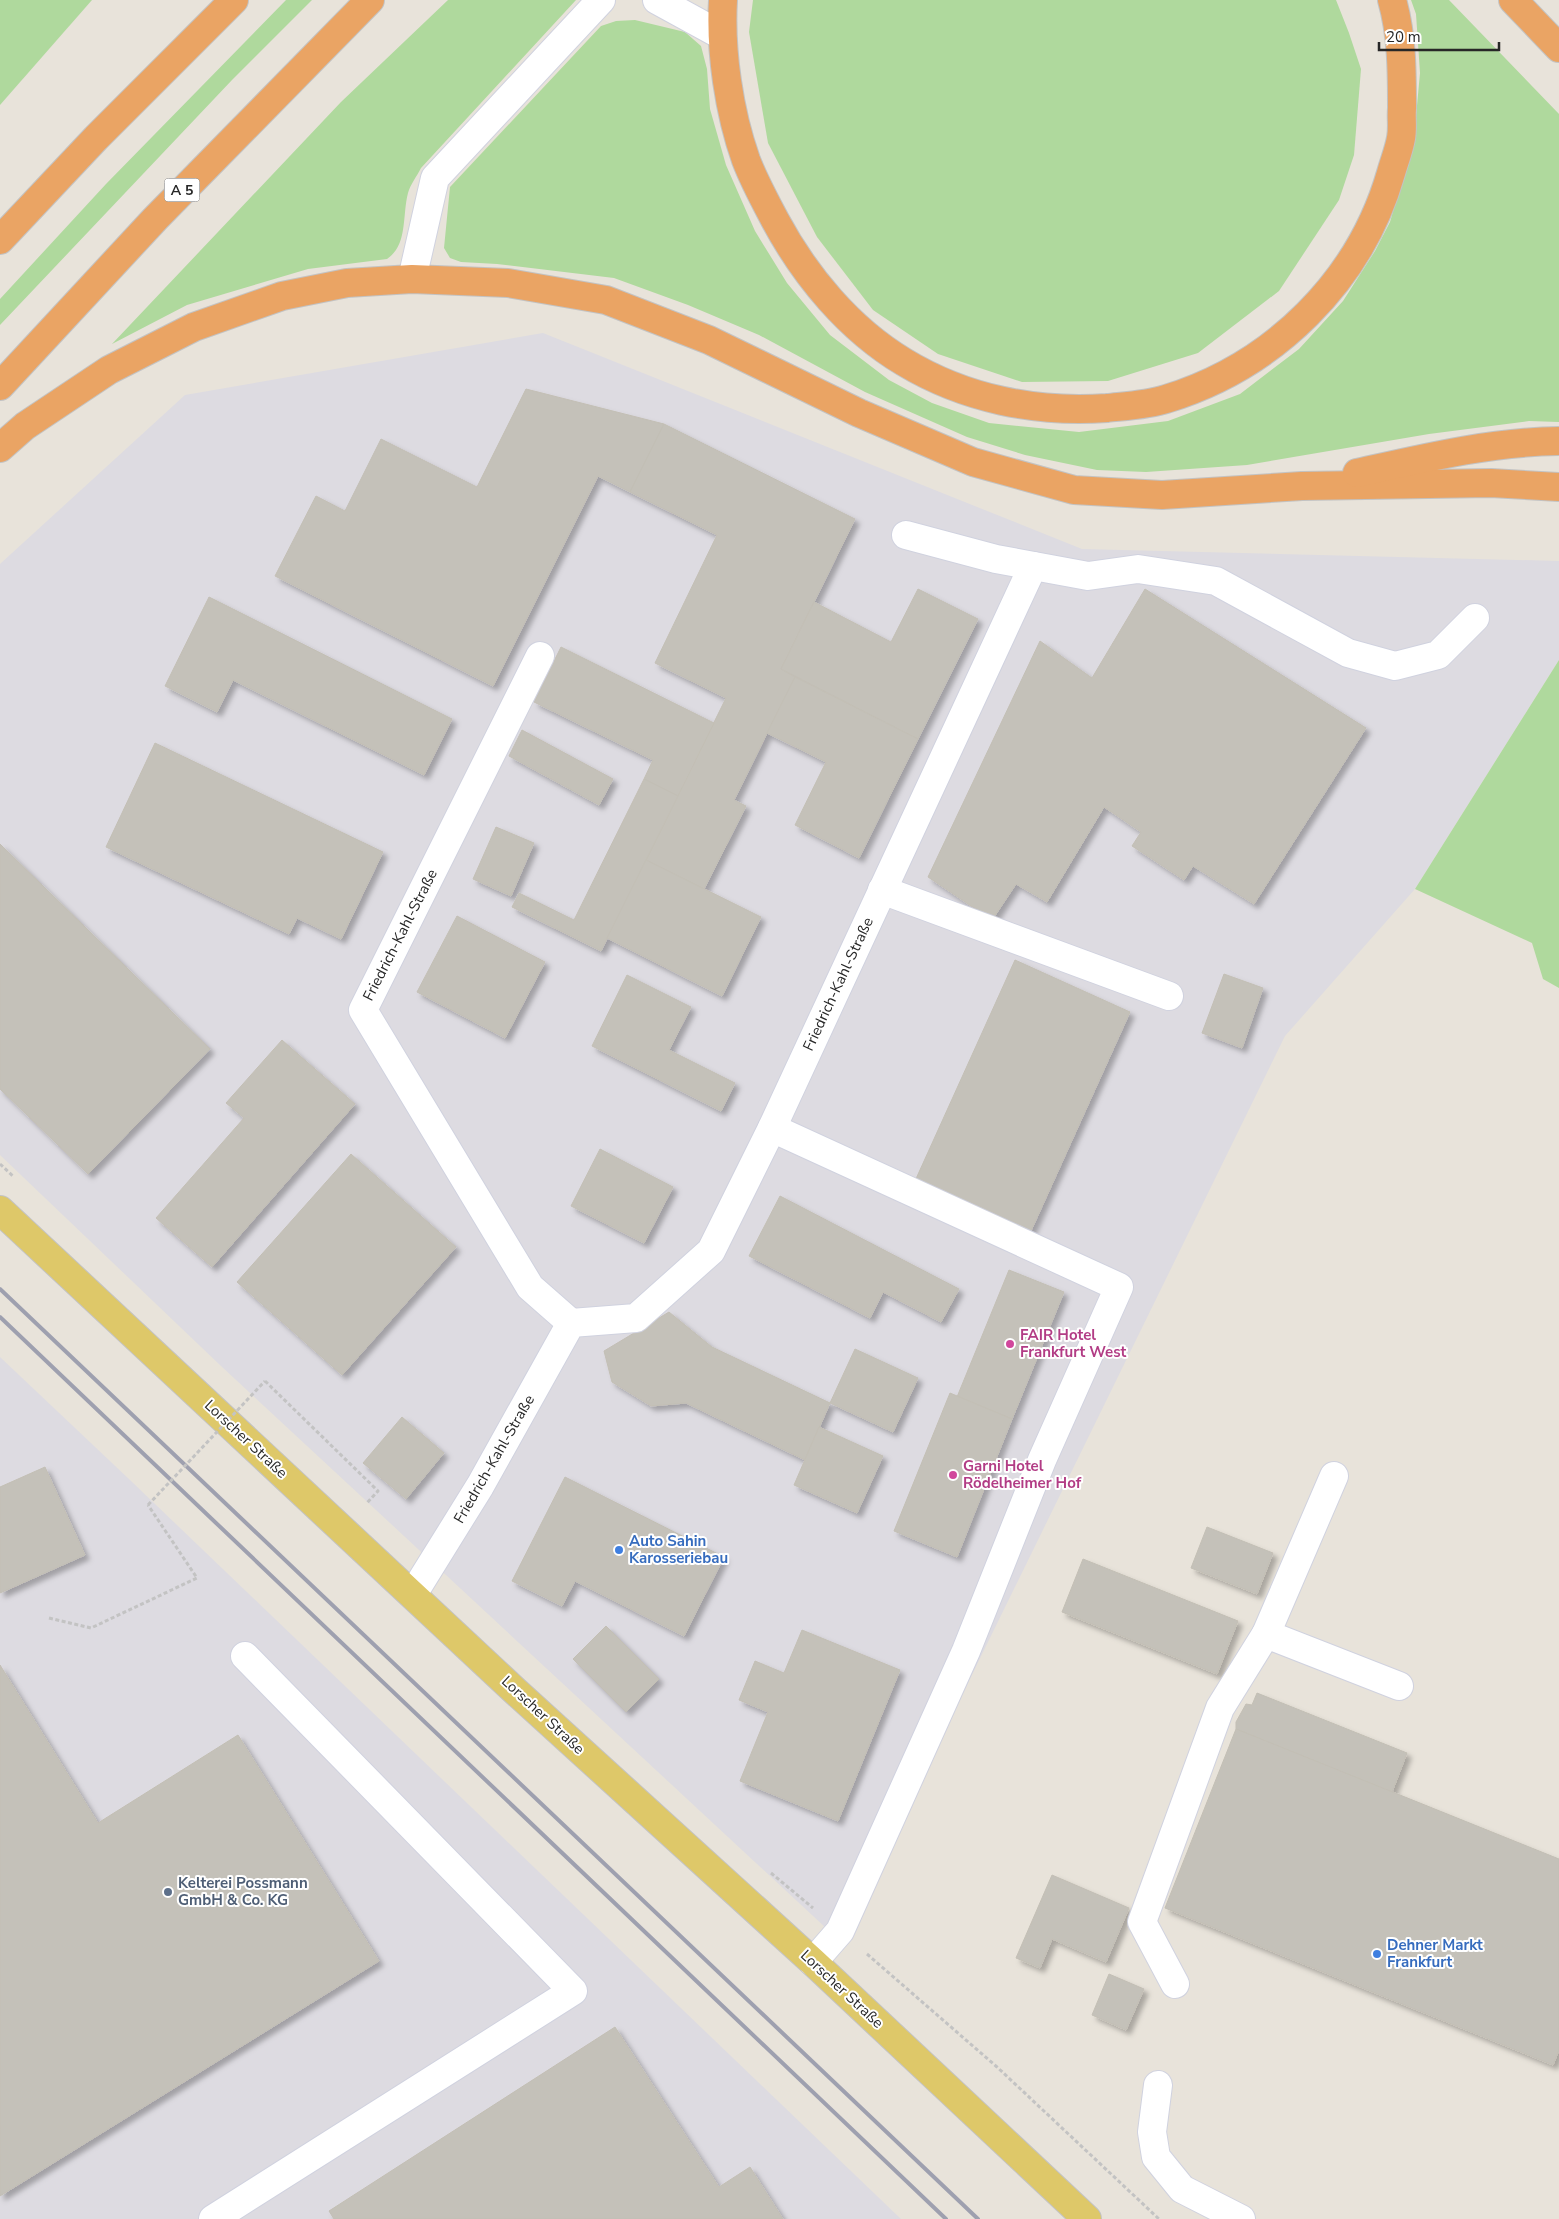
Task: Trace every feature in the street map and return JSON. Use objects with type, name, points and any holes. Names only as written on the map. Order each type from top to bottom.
[{"type":"highway","points":[[0,240],[96,138],[234,0]]},
{"type":"highway","name":"A 5","points":[[0,386],[155,219],[370,0]]},
{"type":"highway","points":[[723,0],[721,35],[728,82],[746,159],[761,194],[783,235],[808,272],[836,307],[873,340],[903,362],[974,395],[1009,403],[1048,408],[1085,409],[1124,407],[1164,400],[1202,385],[1237,368],[1296,327],[1322,299],[1349,265],[1372,225],[1386,190],[1401,137],[1402,74],[1397,17],[1392,0]]},
{"type":"highway","points":[[1513,0],[1559,48]]},
{"type":"highway","points":[[0,448],[25,426],[109,370],[194,327],[282,296],[347,283],[412,279],[508,283],[606,300],[709,340],[859,413],[973,462],[1074,490],[1162,495],[1302,486],[1491,483],[1559,487]]},
{"type":"highway","points":[[1302,486],[1468,449],[1526,442],[1559,441]]},
{"type":"main road","name":"Lorscher Straße","points":[[0,1210],[514,1690],[813,1962],[1087,2219]]},
{"type":"street","points":[[412,279],[435,178],[602,0]]},
{"type":"street","points":[[657,0],[721,35]]},
{"type":"street","points":[[906,535],[996,559],[1088,576],[1138,569],[1216,582],[1348,653],[1395,666],[1438,655],[1475,618]]},
{"type":"street","name":"Friedrich-Kahl-Straße","points":[[540,656],[363,1010],[530,1287],[571,1323],[636,1318],[711,1251],[772,1128],[1033,566]]},
{"type":"street","points":[[882,890],[1169,996]]},
{"type":"street","points":[[772,1128],[1119,1287],[1042,1460],[966,1651],[840,1931],[813,1962]]},
{"type":"street","name":"Friedrich-Kahl-Straße","points":[[413,1594],[480,1486],[571,1323]]},
{"type":"street","points":[[1175,1984],[1142,1922],[1220,1708],[1266,1634],[1334,1476]]},
{"type":"street","points":[[1266,1634],[1399,1686]]},
{"type":"street","points":[[213,2219],[573,1991],[245,1656]]},
{"type":"street","points":[[1158,2085],[1152,2132],[1156,2157],[1182,2189],[1242,2219]]},
{"type":"path","points":[[0,1164],[17,1179]]},
{"type":"path","points":[[49,1618],[91,1628],[197,1578],[148,1505],[265,1381],[378,1491],[366,1504],[360,1498]]},
{"type":"path","points":[[247,1395],[254,1402]]},
{"type":"path","points":[[764,1867],[997,2067],[1159,2219]]},
{"type":"shaded area","points":[[543,333],[1082,549],[1559,561],[1559,660],[1415,889],[1285,1036],[841,1942],[221,1366],[0,1155],[0,564],[185,395]]},
{"type":"shaded area","points":[[0,1357],[130,1480],[901,2219],[0,2219]]},
{"type":"green space","points":[[0,0],[92,0],[0,105]]},
{"type":"green space","points":[[286,0],[312,0],[232,80],[0,325],[0,299],[106,184]]},
{"type":"green space","points":[[448,0],[576,0],[421,168],[409,190],[401,238],[394,253],[387,259],[308,269],[187,305],[112,344],[341,102]]},
{"type":"green space","points":[[753,0],[1336,0],[1361,69],[1354,155],[1339,200],[1279,291],[1198,353],[1108,381],[1022,382],[938,354],[873,310],[817,237],[768,143],[749,32]]},
{"type":"green space","points":[[1411,0],[1449,0],[1559,114],[1559,422],[1529,421],[1429,434],[1247,465],[1146,472],[1097,470],[1025,455],[967,437],[865,392],[759,335],[688,305],[614,278],[497,264],[461,262],[450,258],[444,248],[450,187],[601,26],[616,21],[635,20],[685,32],[701,46],[707,69],[710,109],[726,165],[755,231],[787,283],[830,335],[889,380],[932,403],[989,423],[1079,432],[1168,421],[1240,394],[1299,349],[1343,301],[1375,251],[1390,222],[1414,138],[1420,73],[1416,14]]},
{"type":"green space","points":[[1559,660],[1559,988],[1543,979],[1532,943],[1415,889]]},
{"type":"building","points":[[526,389],[664,424],[630,492],[598,476],[493,686],[275,576],[316,496],[345,511],[381,439],[477,487]]},
{"type":"building","points":[[664,424],[855,519],[781,669],[795,677],[734,800],[746,806],[704,889],[646,860],[726,698],[655,663],[717,535],[630,492]]},
{"type":"building","points":[[918,589],[978,619],[918,739],[781,669],[814,602],[891,642]]},
{"type":"building","points":[[1145,589],[1366,728],[1254,904],[1193,866],[1184,880],[1132,846],[1141,832],[1104,807],[1047,902],[1016,884],[992,920],[928,877],[1040,641],[1092,678]]},
{"type":"building","points":[[209,597],[452,719],[424,775],[233,680],[217,712],[165,686]]},
{"type":"building","points":[[561,647],[714,723],[678,796],[644,779],[653,760],[534,702]]},
{"type":"building","points":[[795,677],[918,739],[859,858],[795,825],[826,762],[767,733]]},
{"type":"building","points":[[522,730],[613,779],[599,805],[509,756]]},
{"type":"building","points":[[155,743],[383,852],[341,939],[297,918],[289,934],[106,847]]},
{"type":"building","points":[[644,779],[678,796],[601,951],[512,907],[519,893],[574,920]]},
{"type":"building","points":[[496,827],[534,843],[511,896],[473,879]]},
{"type":"building","points":[[0,844],[210,1049],[88,1174],[0,1089]]},
{"type":"building","points":[[646,860],[761,917],[722,996],[607,938]]},
{"type":"building","points":[[457,916],[545,962],[505,1038],[417,992]]},
{"type":"building","points":[[1015,960],[1130,1012],[1030,1233],[915,1181]]},
{"type":"building","points":[[1224,974],[1263,988],[1242,1048],[1202,1033]]},
{"type":"building","points":[[627,975],[691,1007],[669,1050],[735,1083],[721,1111],[592,1046]]},
{"type":"building","points":[[282,1040],[355,1104],[212,1267],[156,1218],[244,1118],[226,1103]]},
{"type":"building","points":[[600,1149],[673,1187],[644,1243],[571,1206]]},
{"type":"building","points":[[351,1154],[456,1247],[342,1375],[237,1282]]},
{"type":"building","points":[[780,1196],[959,1289],[941,1322],[883,1292],[870,1318],[749,1256]]},
{"type":"building","name":"FAIR Hotel Frankfurt West","points":[[1009,1270],[1064,1292],[1012,1419],[957,1397]]},
{"type":"building","points":[[669,1312],[712,1347],[830,1403],[805,1460],[686,1403],[651,1406],[612,1382],[604,1351]]},
{"type":"building","points":[[855,1349],[918,1378],[893,1432],[830,1403]]},
{"type":"building","name":"Garni Hotel Rödelheimer Hof","points":[[950,1393],[1012,1419],[957,1557],[894,1531]]},
{"type":"building","points":[[402,1417],[444,1453],[406,1499],[363,1463]]},
{"type":"building","points":[[819,1427],[883,1456],[857,1513],[794,1485]]},
{"type":"building","points":[[45,1467],[85,1555],[0,1593],[0,1487]]},
{"type":"building","points":[[565,1477],[724,1557],[684,1636],[575,1581],[562,1606],[512,1581]]},
{"type":"building","points":[[1207,1527],[1273,1553],[1257,1594],[1191,1568]]},
{"type":"building","points":[[1083,1559],[1238,1621],[1217,1674],[1062,1612]]},
{"type":"building","points":[[606,1626],[659,1679],[626,1712],[573,1659]]},
{"type":"building","points":[[802,1630],[900,1670],[838,1821],[740,1781],[768,1712],[739,1700],[755,1661],[784,1673]]},
{"type":"building","name":"Kelterei Possmann GmbH & Co. KG","points":[[0,1665],[98,1823],[238,1735],[379,1961],[0,2196]]},
{"type":"building","points":[[1257,1693],[1407,1753],[1392,1792],[1236,1729],[1236,1722],[1246,1704],[1252,1705]]},
{"type":"building","points":[[1236,1729],[1559,1859],[1559,2050],[1553,2065],[1165,1908]]},
{"type":"building","points":[[1052,1875],[1129,1908],[1106,1962],[1052,1939],[1040,1968],[1016,1958]]},
{"type":"building","points":[[1109,1974],[1144,1989],[1126,2030],[1092,2015]]},
{"type":"building","points":[[615,2027],[719,2187],[750,2167],[783,2219],[334,2219],[329,2211]]},
{"type":"railway","points":[[0,1289],[978,2219]]},
{"type":"railway","points":[[0,1317],[946,2219]]},
{"type":"place","name":"FAIR Hotel Frankfurt West","points":[[1010,1344]]},
{"type":"place","name":"Garni Hotel Rödelheimer Hof","points":[[953,1475]]},
{"type":"place","name":"Auto Sahin Karosseriebau","points":[[619,1550]]},
{"type":"place","name":"Kelterei Possmann GmbH & Co. KG","points":[[168,1892]]},
{"type":"place","name":"Dehner Markt Frankfurt","points":[[1377,1954]]}]
